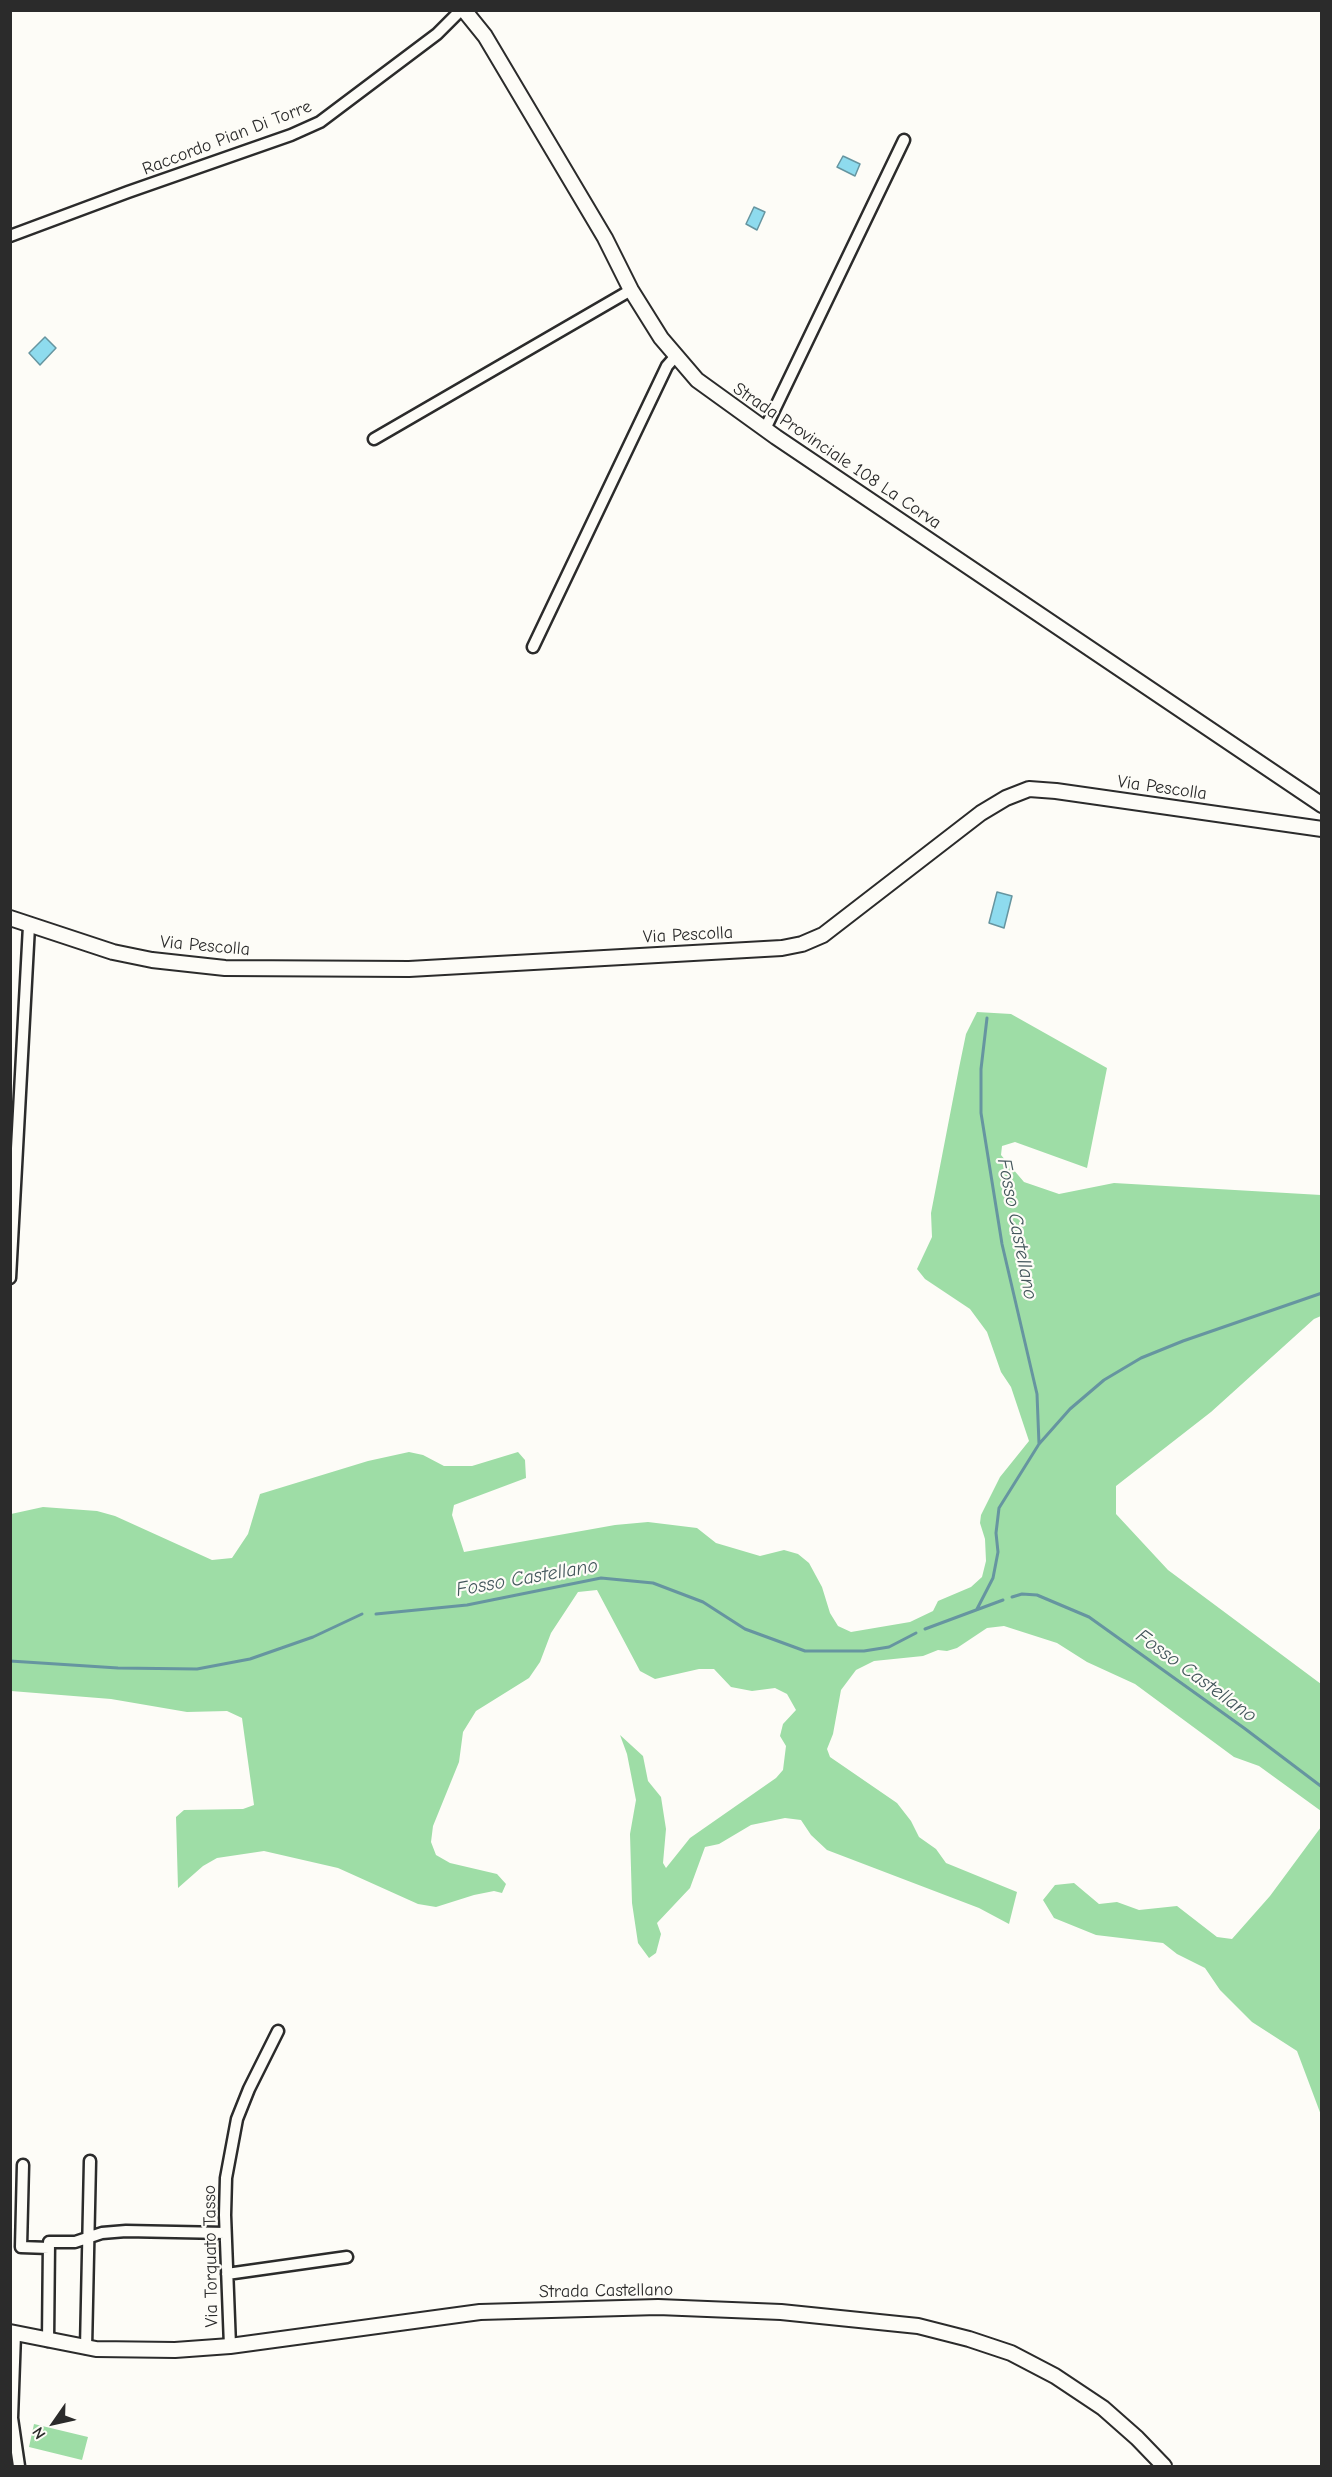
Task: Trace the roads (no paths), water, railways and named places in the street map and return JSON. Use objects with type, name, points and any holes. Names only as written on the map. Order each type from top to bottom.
[{"type":"street","name":"Raccordo Pian Di Torre","points":[[10,236],[291,135],[320,122],[437,34],[463,10]]},
{"type":"street","name":"Strada Provinciale 108 La Corva","points":[[463,10],[485,36],[604,238],[631,290],[675,357],[697,380],[765,429],[1322,805]]},
{"type":"street","points":[[765,429],[904,140]]},
{"type":"street","points":[[374,439],[631,290]]},
{"type":"street","points":[[533,647],[662,376],[675,357]]},
{"type":"street","name":"Via Pescolla","points":[[10,918],[113,952],[152,960],[254,969],[409,969],[782,948],[802,944],[823,935],[981,813],[1006,798],[1029,789],[1056,790],[1322,829]]},
{"type":"street","points":[[10,1278],[29,926]]},
{"type":"street","name":"Via Torquato Tasso","points":[[230,2346],[225,2233],[226,2178],[237,2119],[278,2031]]},
{"type":"street","points":[[86,2348],[90,2161]]},
{"type":"street","points":[[23,2165],[21,2247],[49,2248]]},
{"type":"street","points":[[48,2341],[49,2242],[75,2242],[102,2233],[126,2231],[225,2233]]},
{"type":"street","points":[[227,2274],[347,2257]]},
{"type":"street","name":"Strada Castellano","points":[[13,2333],[86,2348],[124,2351],[230,2346],[480,2312],[658,2307],[781,2312],[918,2326],[969,2339],[1011,2354],[1056,2376],[1103,2408],[1164,2466]]},
{"type":"street","points":[[13,2333],[11,2418],[19,2466]]},
{"type":"water","points":[[843,156],[860,164],[855,176],[837,167]]},
{"type":"water","points":[[754,207],[765,212],[757,230],[746,224]]},
{"type":"water","points":[[45,337],[56,348],[40,365],[29,353]]},
{"type":"water","points":[[997,892],[1012,896],[1004,928],[989,923]]},
{"type":"waterway","name":"Fosso Castellano","points":[[987,1018],[981,1069],[981,1113],[1002,1244],[1037,1394],[1039,1444]]},
{"type":"waterway","name":"Fosso Castellano","points":[[977,1609],[993,1578],[998,1552],[996,1533],[999,1508],[1039,1444],[1070,1409],[1104,1380],[1141,1358],[1183,1341],[1322,1293]]},
{"type":"waterway","name":"Fosso Castellano","points":[[376,1614],[467,1605],[601,1578],[653,1583],[703,1602],[745,1629],[805,1651],[864,1651],[889,1647],[916,1633]]},
{"type":"waterway","name":"Fosso Castellano","points":[[1012,1597],[1022,1594],[1037,1595],[1089,1617],[1322,1787]]},
{"type":"waterway","name":"Fosso Castellano","points":[[925,1629],[1003,1600]]},
{"type":"waterway","name":"Fosso Castellano","points":[[10,1661],[118,1668],[197,1669],[250,1659],[313,1637],[362,1614]]}]
